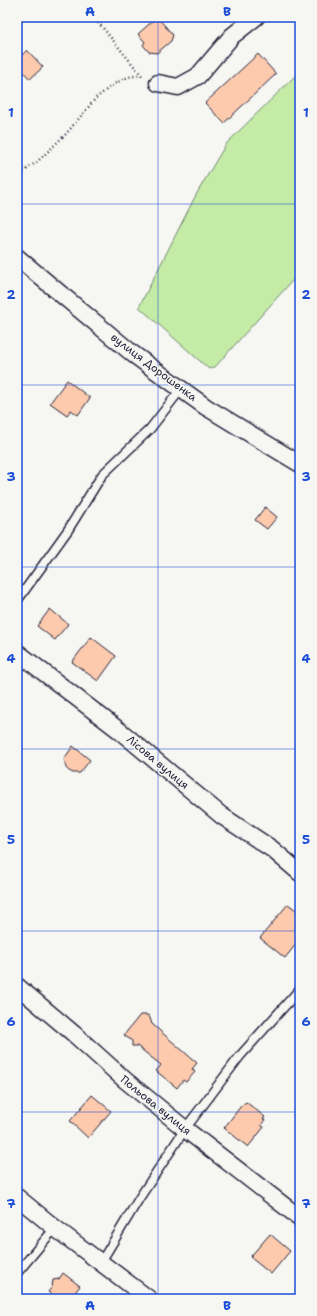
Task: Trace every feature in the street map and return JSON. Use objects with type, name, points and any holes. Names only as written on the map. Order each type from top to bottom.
[{"type":"street","points":[[158,84],[178,87],[198,76],[232,36],[256,17]]},
{"type":"street","name":"вулиця Дорошенка","points":[[17,257],[133,354],[206,407],[300,464]]},
{"type":"street","name":"Лісова вулиця","points":[[17,652],[120,730],[222,816],[272,848],[300,872]]},
{"type":"street","name":"Польова вулиця","points":[[17,986],[74,1034],[125,1080],[185,1129],[300,1218]]},
{"type":"street","points":[[17,1197],[55,1228],[149,1299]]},
{"type":"lane","points":[[17,600],[68,530],[102,475],[150,429],[181,389]]},
{"type":"lane","points":[[101,1262],[140,1197],[185,1129],[240,1056],[300,989]]},
{"type":"lane","points":[[17,1273],[55,1228]]},
{"type":"path","points":[[92,17],[103,28],[141,75],[158,84]]},
{"type":"path","points":[[17,178],[39,160],[66,134],[96,98],[121,80],[128,77],[141,75]]},
{"type":"green space","points":[[300,71],[300,272],[215,367],[209,369],[139,307],[197,193],[226,144]]},
{"type":"building","points":[[157,17],[173,35],[171,41],[157,53],[149,52],[143,45],[145,42],[138,34]]},
{"type":"building","points":[[27,50],[43,67],[30,79],[17,65],[17,60]]},
{"type":"building","points":[[258,54],[276,74],[224,123],[205,103]]},
{"type":"building","points":[[67,380],[90,398],[78,415],[71,410],[67,415],[50,403]]},
{"type":"building","points":[[265,507],[277,517],[267,529],[255,520]]},
{"type":"building","points":[[50,609],[68,624],[55,640],[37,626]]},
{"type":"building","points":[[91,637],[116,656],[98,681],[72,662]]},
{"type":"building","points":[[73,746],[90,760],[80,773],[73,773],[66,768],[64,759]]},
{"type":"building","points":[[288,904],[300,913],[300,939],[285,958],[260,938]]},
{"type":"building","points":[[140,1015],[148,1015],[152,1024],[197,1063],[192,1069],[195,1072],[186,1082],[183,1080],[177,1088],[156,1071],[161,1065],[137,1046],[132,1046],[132,1041],[124,1035]]},
{"type":"building","points":[[92,1095],[111,1111],[88,1138],[70,1121]]},
{"type":"building","points":[[246,1102],[265,1117],[263,1119],[265,1120],[261,1125],[264,1127],[248,1147],[224,1128],[241,1106]]},
{"type":"building","points":[[270,1234],[290,1251],[271,1274],[250,1257]]},
{"type":"building","points":[[63,1273],[80,1286],[70,1299],[57,1299],[48,1292],[52,1287],[53,1280],[59,1279]]}]
